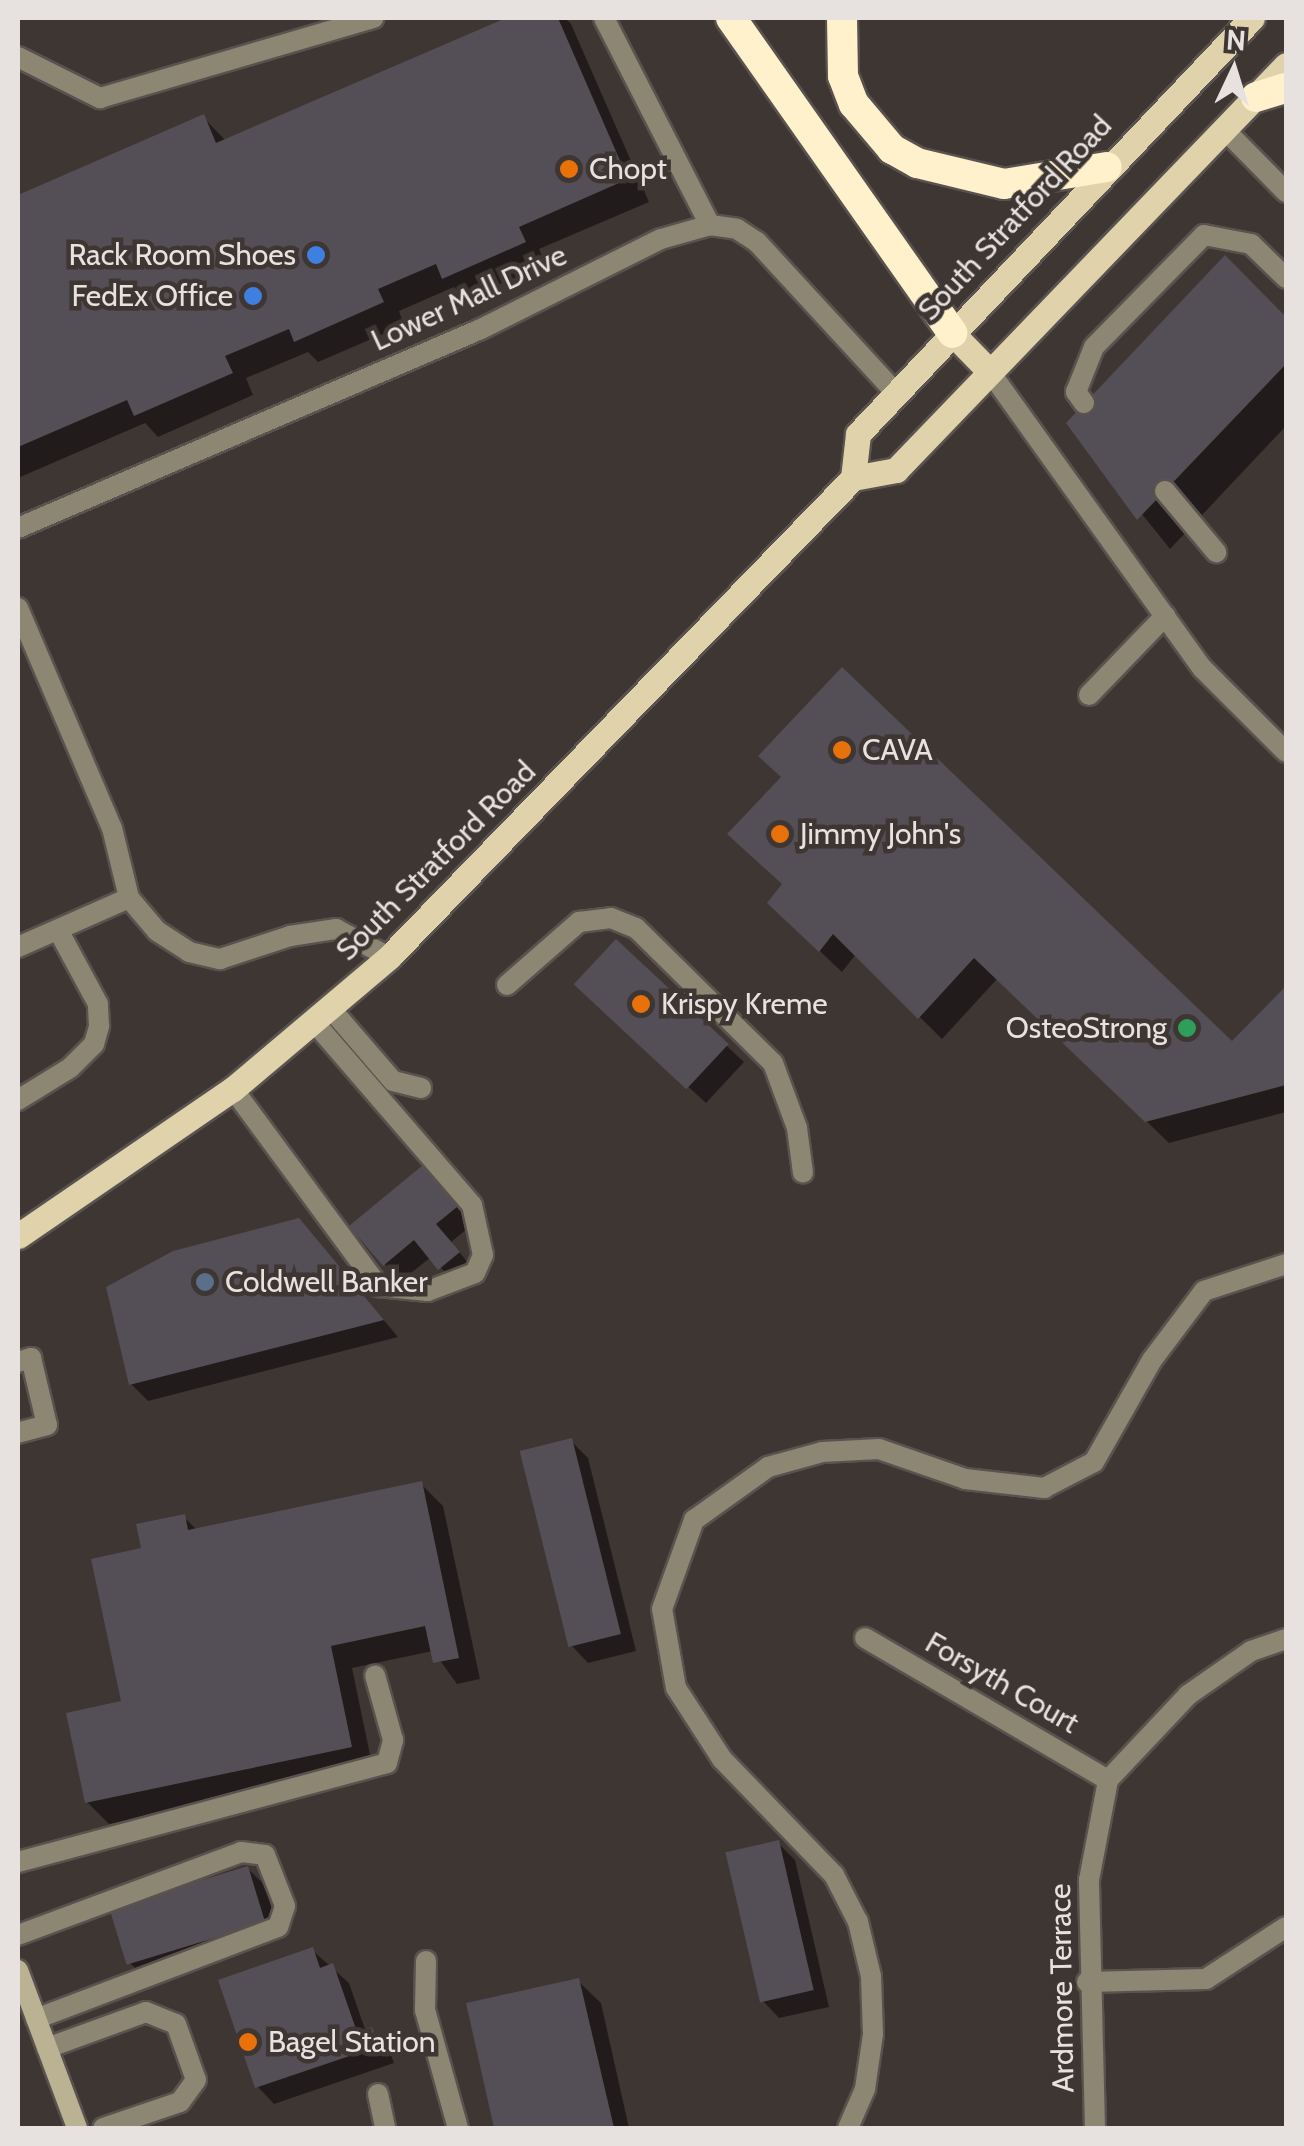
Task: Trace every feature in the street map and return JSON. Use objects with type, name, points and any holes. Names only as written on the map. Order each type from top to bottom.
[{"type":"highway","points":[[730,18],[952,333]]},
{"type":"highway","points":[[842,18],[843,76],[854,104],[892,149],[916,163],[1004,184],[1107,167]]},
{"type":"highway","points":[[1256,97],[1286,88]]},
{"type":"main road","name":"South Stratford Road","points":[[18,1236],[232,1088],[388,958],[853,478],[858,434],[1252,18]]},
{"type":"main road","points":[[853,478],[896,470],[1286,65]]},
{"type":"main road","points":[[952,333],[990,372]]},
{"type":"street","points":[[18,57],[100,98],[374,18]]},
{"type":"street","points":[[604,18],[710,225],[738,229],[756,242],[896,393]]},
{"type":"street","points":[[1224,130],[1286,192]]},
{"type":"street","name":"Lower Mall Drive","points":[[18,528],[481,329],[661,239],[710,225]]},
{"type":"street","points":[[1084,403],[1076,392],[1094,347],[1204,235],[1251,244],[1286,278]]},
{"type":"street","points":[[990,372],[1203,669],[1286,752]]},
{"type":"street","points":[[1165,492],[1216,552]]},
{"type":"street","points":[[18,608],[112,828],[129,898],[172,942],[210,959],[336,929],[388,958]]},
{"type":"street","points":[[1089,695],[1165,616]]},
{"type":"street","points":[[18,947],[129,898]]},
{"type":"street","points":[[506,985],[579,922],[611,918],[636,928],[773,1063],[798,1128],[803,1172]]},
{"type":"street","points":[[18,1100],[70,1068],[94,1044],[99,1026],[98,1004],[58,930]]},
{"type":"street","points":[[323,1016],[393,1081],[422,1088]]},
{"type":"street","points":[[232,1088],[378,1286],[428,1291],[474,1273],[483,1254],[472,1206],[323,1016]]},
{"type":"street","points":[[848,2128],[865,2088],[873,2034],[871,1976],[858,1922],[834,1876],[800,1832],[722,1758],[676,1688],[662,1609],[694,1520],[768,1467],[822,1452],[879,1449],[965,1479],[1044,1488],[1094,1462],[1152,1360],[1204,1292],[1286,1264]]},
{"type":"street","points":[[18,1362],[31,1358],[47,1425],[23,1426]]},
{"type":"street","name":"Forsyth Court","points":[[865,1638],[1108,1780]]},
{"type":"street","points":[[1108,1780],[1188,1694],[1251,1651],[1286,1639]]},
{"type":"street","points":[[18,1862],[387,1764],[393,1740],[375,1675]]},
{"type":"street","name":"Ardmore Terrace","points":[[1094,2128],[1087,1982],[1089,1880],[1108,1780]]},
{"type":"street","points":[[18,1934],[241,1852],[265,1854],[285,1906],[278,1927],[36,2020]]},
{"type":"street","points":[[1087,1982],[1206,1979],[1286,1927]]},
{"type":"street","points":[[426,1961],[425,2010],[458,2128]]},
{"type":"street","points":[[18,1970],[78,2128]]},
{"type":"street","points":[[47,2048],[146,2012],[176,2024],[196,2080],[180,2102],[103,2128]]},
{"type":"street","points":[[378,2094],[385,2128]]},
{"type":"building","points":[[506,18],[558,18],[628,179],[519,227],[526,242],[442,279],[436,264],[378,289],[384,302],[294,342],[289,329],[225,356],[233,373],[134,416],[127,400],[18,447],[18,195],[204,114],[216,143]]},
{"type":"building","points":[[1225,255],[1286,317],[1286,364],[1137,520],[1066,423]]},
{"type":"building","points":[[842,667],[1232,1041],[1286,986],[1286,1085],[1145,1122],[974,958],[918,1019],[833,934],[819,952],[767,903],[782,884],[727,834],[781,777],[758,756]]},
{"type":"building","points":[[616,939],[729,1044],[686,1089],[574,984]]},
{"type":"building","points":[[423,1165],[457,1207],[436,1224],[460,1252],[438,1270],[414,1240],[383,1266],[349,1226]]},
{"type":"building","points":[[299,1218],[384,1320],[129,1385],[106,1287],[173,1251]]},
{"type":"building","points":[[572,1438],[621,1634],[568,1647],[520,1451]]},
{"type":"building","points":[[422,1481],[459,1658],[433,1663],[425,1626],[331,1646],[352,1747],[85,1803],[66,1713],[121,1701],[91,1559],[141,1548],[136,1524],[185,1514],[188,1530]]},
{"type":"building","points":[[779,1840],[814,1990],[760,2002],[725,1852]]},
{"type":"building","points":[[248,1866],[265,1922],[127,1965],[109,1908]]},
{"type":"building","points":[[313,1947],[320,1968],[333,1963],[357,2032],[372,2027],[379,2046],[255,2088],[218,1980]]},
{"type":"building","points":[[579,1978],[614,2128],[494,2128],[466,2003]]},
{"type":"place","name":"Chopt","points":[[569,169]]},
{"type":"place","name":"Rack Room Shoes","points":[[316,255]]},
{"type":"place","name":"FedEx Office","points":[[253,296]]},
{"type":"place","name":"CAVA","points":[[842,750]]},
{"type":"place","name":"Jimmy John's","points":[[780,834]]},
{"type":"place","name":"Krispy Kreme","points":[[641,1004]]},
{"type":"place","name":"OsteoStrong","points":[[1187,1028]]},
{"type":"place","name":"Coldwell Banker","points":[[205,1282]]},
{"type":"place","name":"Bagel Station","points":[[248,2042]]}]
